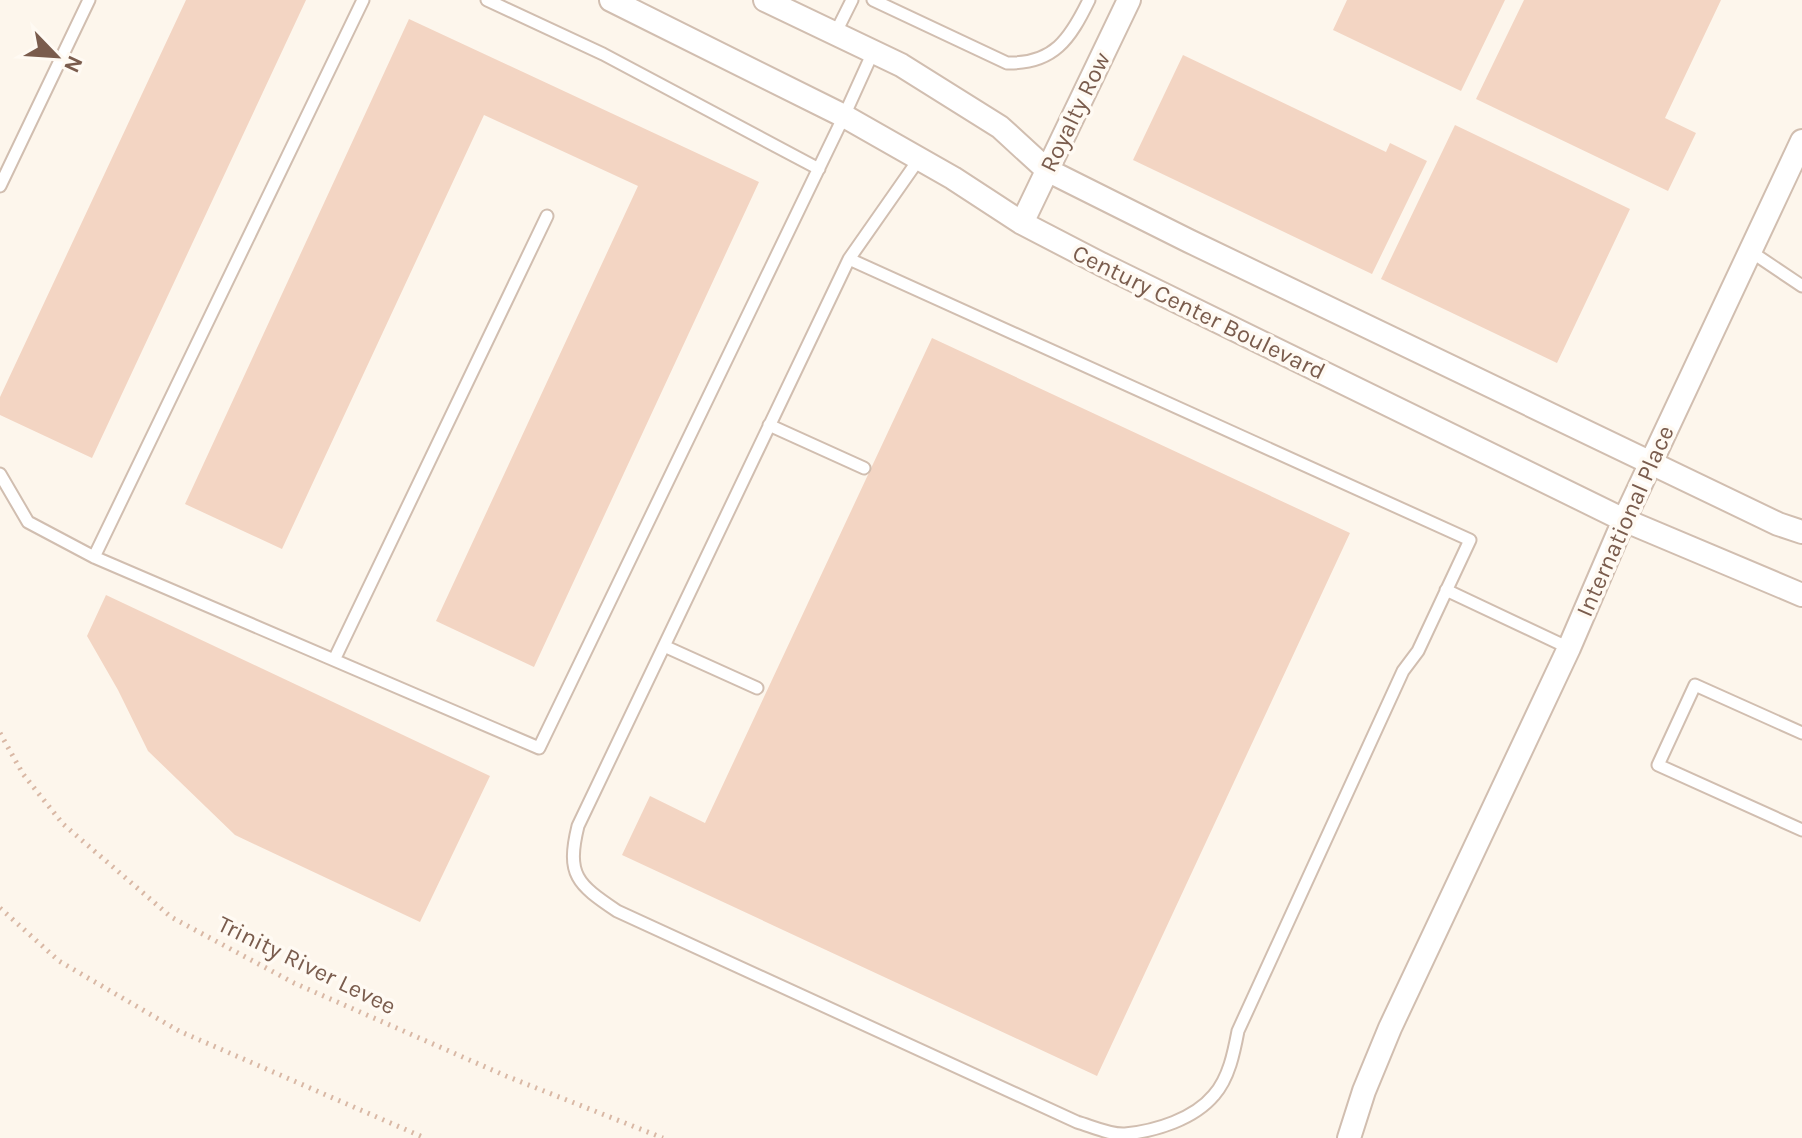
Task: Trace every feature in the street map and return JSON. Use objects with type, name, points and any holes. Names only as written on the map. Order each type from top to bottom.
[{"type":"street","name":"Century Center Boulevard","points":[[611,0],[844,116],[1022,223],[1624,520],[1802,595]]},
{"type":"street","points":[[765,0],[901,65],[1000,127],[1047,170],[1778,524],[1802,532]]},
{"type":"street","name":"Royalty Row","points":[[1022,223],[1129,0]]},
{"type":"street","name":"International Place","points":[[1349,1138],[1390,1028],[1569,648],[1624,520],[1750,251],[1789,180],[1802,141]]},
{"type":"lane","points":[[0,186],[89,0]]},
{"type":"lane","points":[[94,557],[363,0]]},
{"type":"lane","points":[[487,0],[603,54],[819,169]]},
{"type":"lane","points":[[835,34],[852,0]]},
{"type":"lane","points":[[873,0],[1007,63],[1030,64],[1057,50],[1089,0]]},
{"type":"lane","points":[[0,474],[28,522],[94,557],[539,748],[873,52]]},
{"type":"lane","points":[[849,259],[1470,540],[1418,651],[1403,671],[1238,1031],[1233,1059],[1215,1095],[1192,1113],[1170,1124],[1122,1134],[1077,1122],[617,911],[589,892],[577,876],[572,853],[578,826],[769,425],[849,259],[919,159]]},
{"type":"lane","points":[[334,660],[547,216]]},
{"type":"lane","points":[[1750,251],[1802,286]]},
{"type":"lane","points":[[769,425],[864,468]]},
{"type":"lane","points":[[1446,590],[1569,648]]},
{"type":"lane","points":[[664,646],[757,688]]},
{"type":"lane","points":[[1802,733],[1695,685],[1658,765],[1802,830]]},
{"type":"path","name":"Trinity River Levee","points":[[0,733],[23,774],[63,824],[171,917],[294,983],[520,1082],[663,1138]]},
{"type":"path","points":[[0,908],[59,961],[179,1031],[425,1138]]},
{"type":"building","points":[[186,0],[306,0],[92,458],[0,415],[0,397]]},
{"type":"building","points":[[1347,0],[1505,0],[1461,91],[1333,30]]},
{"type":"building","points":[[1524,0],[1721,0],[1665,118],[1696,133],[1668,191],[1476,99]]},
{"type":"building","points":[[409,19],[759,182],[534,667],[436,621],[638,186],[484,115],[282,549],[185,504]]},
{"type":"building","points":[[1183,55],[1386,152],[1390,143],[1427,161],[1372,274],[1133,160]]},
{"type":"building","points":[[1455,125],[1630,209],[1557,363],[1381,279]]},
{"type":"building","points":[[932,338],[1350,533],[1097,1076],[622,855],[650,796],[705,823]]},
{"type":"building","points":[[106,595],[490,776],[420,922],[235,835],[148,751],[87,636]]}]
